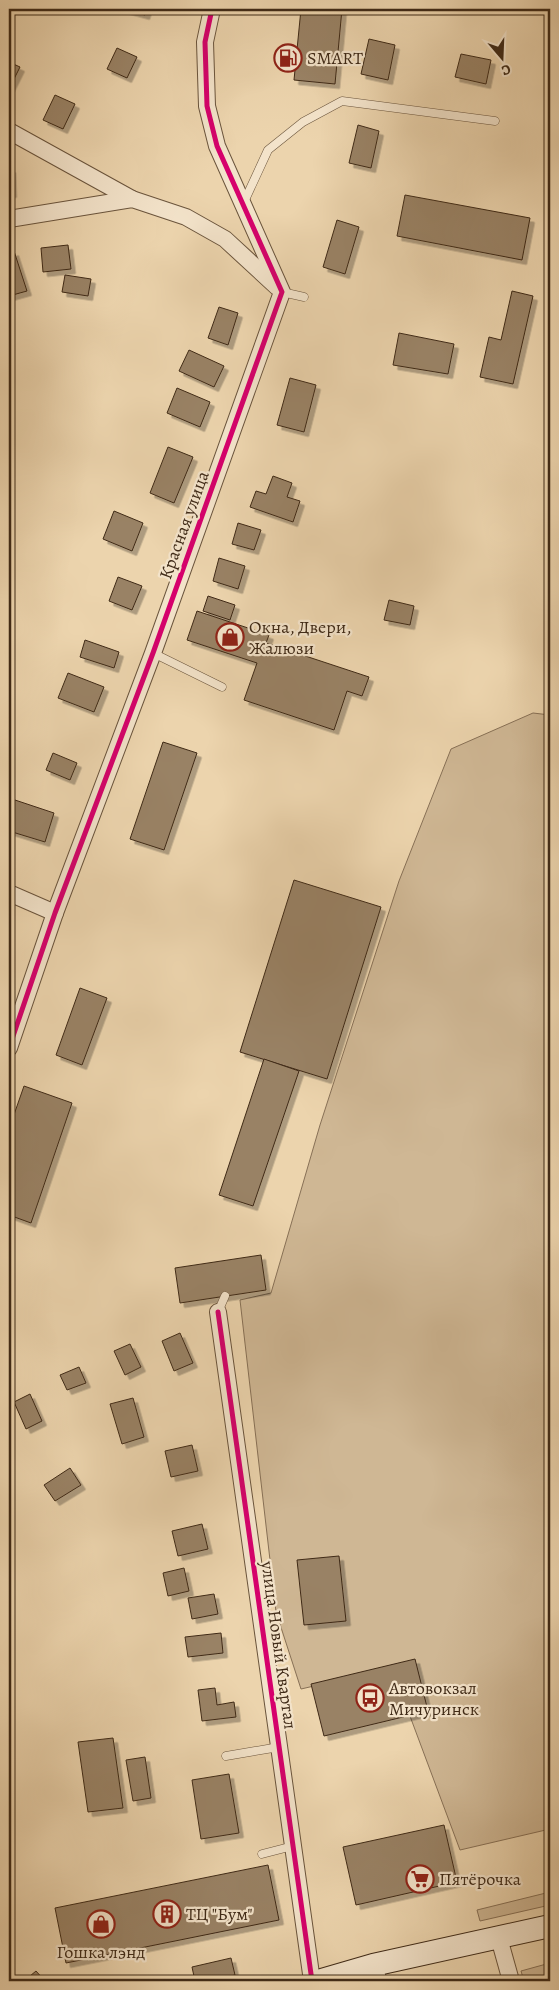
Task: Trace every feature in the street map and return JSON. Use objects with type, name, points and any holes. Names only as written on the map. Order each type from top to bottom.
[{"type":"main road","points":[[318,1981],[376,1973],[499,1938],[550,1926]]},
{"type":"street","points":[[212,9],[204,42],[207,106],[217,146],[282,292]]},
{"type":"street","points":[[9,131],[132,199],[186,217],[225,239],[282,292]]},
{"type":"street","points":[[9,219],[132,199]]},
{"type":"street","name":"Красная улица","points":[[9,1048],[55,913],[153,653],[282,292]]},
{"type":"street","points":[[9,893],[55,913]]},
{"type":"street","name":"улица Новый Квартал","points":[[218,1312],[312,1981]]},
{"type":"street","points":[[499,1938],[512,1981]]},
{"type":"lane","points":[[243,204],[268,150],[303,122],[342,101],[495,121]]},
{"type":"lane","points":[[282,292],[304,296]]},
{"type":"lane","points":[[153,653],[222,687]]},
{"type":"lane","points":[[218,1312],[225,1296]]},
{"type":"lane","points":[[226,1756],[280,1747]]},
{"type":"lane","points":[[262,1854],[293,1846]]},
{"type":"shaded area","points":[[533,713],[550,715],[550,1829],[460,1850],[392,1668],[301,1689],[276,1612],[240,1300],[271,1293],[320,1125],[399,881],[451,749]]},
{"type":"shaded area","points":[[550,1892],[550,1905],[480,1921],[477,1910]]},
{"type":"shaded area","points":[[550,1963],[550,1981],[524,1981],[521,1971]]},
{"type":"building","points":[[123,9],[147,9],[145,15]]},
{"type":"building","points":[[301,9],[342,9],[335,84],[294,80]]},
{"type":"building","points":[[369,39],[395,45],[388,80],[361,74]]},
{"type":"building","points":[[117,48],[137,57],[127,78],[107,69]]},
{"type":"building","points":[[461,54],[491,60],[486,84],[455,77]]},
{"type":"building","points":[[9,62],[20,67],[9,89]]},
{"type":"building","points":[[55,95],[75,104],[63,129],[43,120]]},
{"type":"building","points":[[358,125],[379,131],[371,168],[349,163]]},
{"type":"building","points":[[11,168],[12,193],[9,193],[9,169]]},
{"type":"building","points":[[405,195],[530,218],[522,260],[397,236]]},
{"type":"building","points":[[337,220],[359,227],[345,274],[323,267]]},
{"type":"building","points":[[68,245],[71,269],[43,272],[41,248]]},
{"type":"building","points":[[14,251],[27,291],[9,296],[9,253]]},
{"type":"building","points":[[65,275],[91,279],[88,296],[62,292]]},
{"type":"building","points":[[512,291],[533,296],[513,384],[480,377],[489,337],[501,340]]},
{"type":"building","points":[[219,307],[238,313],[228,345],[208,338]]},
{"type":"building","points":[[399,333],[454,344],[448,374],[393,365]]},
{"type":"building","points":[[189,350],[224,366],[214,387],[179,371]]},
{"type":"building","points":[[290,378],[316,385],[304,432],[277,425]]},
{"type":"building","points":[[177,388],[210,402],[200,427],[167,413]]},
{"type":"building","points":[[168,447],[193,457],[174,503],[150,493]]},
{"type":"building","points":[[273,476],[292,483],[287,497],[300,501],[293,522],[250,507],[256,491],[266,494]]},
{"type":"building","points":[[114,511],[143,523],[132,551],[103,539]]},
{"type":"building","points":[[238,523],[261,530],[254,550],[232,544]]},
{"type":"building","points":[[219,558],[245,566],[238,589],[213,581]]},
{"type":"building","points":[[118,577],[142,586],[132,610],[109,601]]},
{"type":"building","points":[[208,596],[235,605],[230,620],[203,611]]},
{"type":"building","points":[[389,600],[414,606],[410,625],[384,620]]},
{"type":"building","points":[[197,611],[269,635],[266,643],[369,677],[362,696],[347,691],[334,730],[244,700],[257,663],[187,640]]},
{"type":"building","points":[[85,640],[119,652],[114,668],[80,657]]},
{"type":"building","points":[[68,673],[104,687],[94,712],[58,698]]},
{"type":"building","points":[[163,742],[197,753],[164,850],[130,839]]},
{"type":"building","points":[[53,753],[77,763],[70,780],[46,770]]},
{"type":"building","points":[[12,799],[54,813],[45,842],[9,831],[9,809]]},
{"type":"building","points":[[294,880],[381,907],[327,1079],[240,1052]]},
{"type":"building","points":[[80,988],[107,998],[82,1065],[56,1055]]},
{"type":"building","points":[[264,1059],[299,1071],[253,1206],[219,1195]]},
{"type":"building","points":[[24,1086],[72,1103],[31,1223],[9,1215],[9,1129]]},
{"type":"building","points":[[261,1255],[266,1290],[180,1303],[175,1268]]},
{"type":"building","points":[[180,1333],[193,1363],[174,1371],[162,1341]]},
{"type":"building","points":[[130,1344],[141,1367],[125,1375],[114,1351]]},
{"type":"building","points":[[79,1367],[86,1383],[67,1390],[60,1375]]},
{"type":"building","points":[[30,1394],[42,1421],[26,1429],[14,1402]]},
{"type":"building","points":[[133,1398],[144,1437],[122,1444],[110,1404]]},
{"type":"building","points":[[192,1445],[198,1471],[171,1477],[165,1451]]},
{"type":"building","points":[[70,1468],[81,1485],[55,1501],[44,1485]]},
{"type":"building","points":[[202,1524],[208,1549],[178,1556],[172,1531]]},
{"type":"building","points":[[339,1556],[346,1621],[304,1625],[297,1560]]},
{"type":"building","points":[[184,1568],[189,1591],[168,1596],[163,1573]]},
{"type":"building","points":[[214,1594],[218,1614],[192,1619],[188,1598]]},
{"type":"building","points":[[221,1633],[223,1653],[188,1657],[185,1637]]},
{"type":"building","name":"Автовокзал Мичуринск","points":[[415,1659],[428,1711],[324,1736],[311,1684]]},
{"type":"building","points":[[215,1688],[217,1705],[234,1702],[236,1717],[202,1721],[198,1690]]},
{"type":"building","points":[[113,1738],[123,1808],[88,1812],[78,1742]]},
{"type":"building","points":[[145,1757],[151,1798],[133,1801],[126,1760]]},
{"type":"building","points":[[229,1774],[239,1833],[201,1839],[192,1780]]},
{"type":"building","points":[[444,1825],[457,1882],[356,1905],[343,1847]]},
{"type":"building","name":"ТЦ \"Бум\"","points":[[268,1865],[279,1920],[66,1963],[55,1908]]},
{"type":"building","points":[[231,1958],[235,1975],[207,1981],[195,1981],[192,1967]]},
{"type":"building","points":[[36,1971],[45,1981],[24,1981]]},
{"type":"cycle path","points":[[9,1048],[55,913],[153,653],[282,292],[217,146],[207,106],[205,42],[212,9]]},
{"type":"cycle path","points":[[218,1312],[312,1981]]},
{"type":"place","name":"SMART","points":[[288,58]]},
{"type":"place","name":"Окна, Двери, Жалюзи","points":[[230,637]]},
{"type":"place","name":"Автовокзал Мичуринск","points":[[370,1698]]},
{"type":"place","name":"Пятёрочка","points":[[420,1879]]},
{"type":"place","name":"ТЦ \"Бум\"","points":[[167,1914]]},
{"type":"place","name":"Гошка лэнд","points":[[101,1924]]}]
